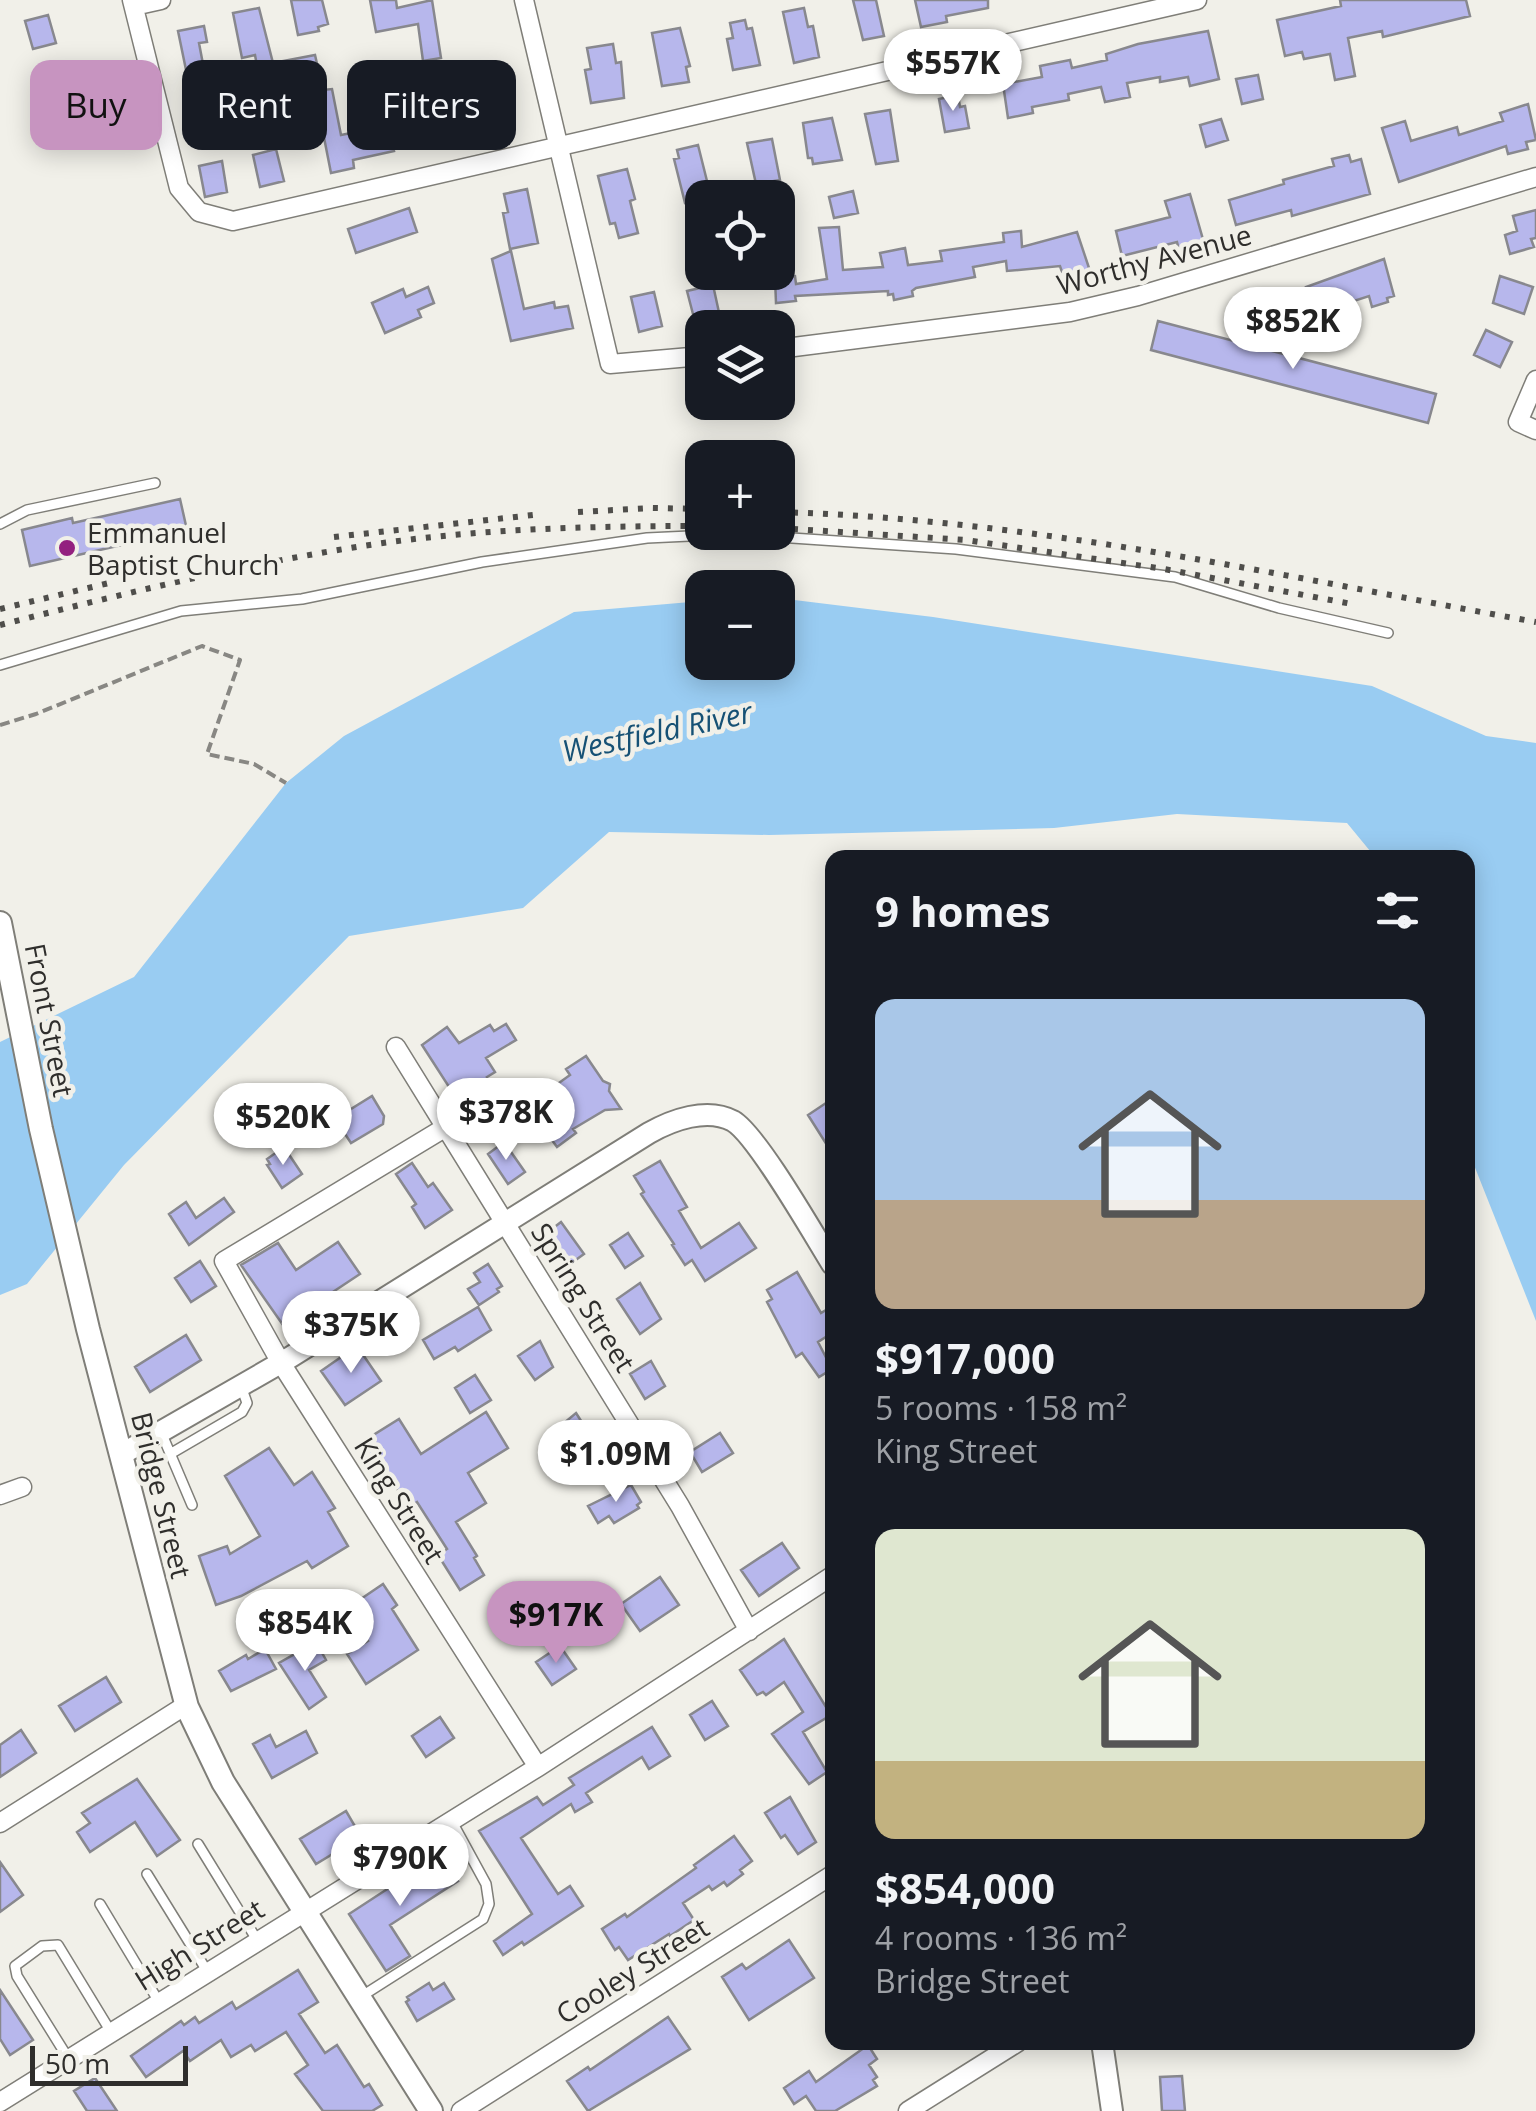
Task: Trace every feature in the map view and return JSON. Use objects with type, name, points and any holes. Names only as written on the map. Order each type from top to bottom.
[{"type":"main road","name":"Front Street","points":[[1,929],[41,1129]]},
{"type":"main road","name":"Bridge Street","points":[[41,1129],[88,1329],[186,1705],[224,1782],[432,2111]]},
{"type":"street","points":[[160,0],[133,3],[176,182],[198,212],[224,221],[242,221],[1198,0]]},
{"type":"street","points":[[524,0],[610,364],[685,357]]},
{"type":"street","name":"Worthy Avenue","points":[[795,347],[1070,312],[1138,296],[1536,177]]},
{"type":"street","points":[[1536,380],[1518,422],[1536,430]]},
{"type":"street","name":"Spring Street","points":[[396,1048],[680,1506],[749,1631]]},
{"type":"street","points":[[122,1454],[281,1363],[663,1126],[688,1118],[720,1116],[734,1122],[752,1140],[825,1253]]},
{"type":"street","name":"King Street","points":[[446,1127],[224,1260],[281,1363],[538,1767]]},
{"type":"street","points":[[0,1494],[22,1487]]},
{"type":"street","name":"High Street","points":[[0,2102],[538,1767],[825,1581]]},
{"type":"street","points":[[0,1823],[186,1705]]},
{"type":"street","name":"Cooley Street","points":[[461,2111],[825,1878]]},
{"type":"street","points":[[908,2111],[1005,2050]]},
{"type":"street","points":[[1103,2050],[1112,2111]]},
{"type":"lane","points":[[0,524],[27,510],[155,482]]},
{"type":"lane","points":[[0,665],[181,611],[302,599],[482,562],[647,538],[732,534],[956,549],[1174,577],[1279,608],[1388,633]]},
{"type":"lane","points":[[170,1454],[242,1412],[247,1402],[241,1386]]},
{"type":"lane","points":[[161,1432],[192,1505]]},
{"type":"lane","points":[[360,1997],[483,1919],[490,1904],[486,1884],[451,1820]]},
{"type":"lane","points":[[198,1844],[256,1940]]},
{"type":"lane","points":[[147,1874],[207,1971]]},
{"type":"lane","points":[[100,1904],[159,2002]]},
{"type":"lane","points":[[68,2058],[17,1976],[15,1966],[42,1946],[58,1945],[112,2032]]},
{"type":"path","points":[[0,725],[202,646],[240,660],[206,754],[254,764],[286,784]]},
{"type":"water","name":"Westfield River","points":[[795,600],[933,617],[1372,686],[1486,736],[1536,743],[1536,1321],[1475,1168],[1475,850],[1369,850],[1347,823],[1177,814],[1054,828],[769,835],[609,832],[523,908],[349,936],[124,1165],[27,1284],[0,1295],[0,1042],[134,977],[286,783],[344,736],[574,612],[685,602],[685,680],[795,680]]},
{"type":"building","points":[[291,0],[322,0],[328,24],[318,27],[319,31],[298,35]]},
{"type":"building","points":[[370,0],[396,0],[397,8],[432,0],[441,58],[423,60],[418,24],[376,32]]},
{"type":"building","points":[[853,0],[876,0],[884,36],[863,40]]},
{"type":"building","points":[[915,0],[988,0],[988,8],[946,16],[947,22],[921,27]]},
{"type":"building","points":[[1340,0],[1466,0],[1470,16],[1383,37],[1382,31],[1348,38],[1355,76],[1335,80],[1330,54],[1304,59],[1302,52],[1285,56],[1277,20],[1341,6]]},
{"type":"building","points":[[259,8],[272,60],[256,60],[255,55],[242,58],[233,13]]},
{"type":"building","points":[[804,8],[808,27],[813,26],[819,57],[794,63],[783,12]]},
{"type":"building","points":[[48,15],[56,43],[33,49],[25,21]]},
{"type":"building","points":[[745,20],[747,29],[752,28],[760,65],[733,70],[727,39],[733,38],[730,23]]},
{"type":"building","points":[[204,26],[207,42],[199,43],[202,60],[184,60],[178,31]]},
{"type":"building","points":[[680,28],[690,66],[686,67],[689,82],[662,86],[652,33]]},
{"type":"building","points":[[1208,31],[1219,79],[1190,86],[1188,77],[1127,83],[1130,97],[1105,102],[1101,87],[1068,94],[1069,100],[1032,107],[1033,113],[1008,118],[1003,84],[1042,77],[1040,66],[1070,60],[1072,68],[1107,60],[1106,54],[1138,44]]},
{"type":"building","points":[[613,44],[616,63],[621,62],[624,98],[591,103],[585,70],[591,69],[587,48]]},
{"type":"building","points":[[315,55],[316,60],[289,60]]},
{"type":"building","points":[[1258,75],[1263,99],[1242,104],[1236,79]]},
{"type":"building","points":[[332,89],[341,135],[347,134],[347,150],[394,151],[353,160],[354,168],[331,173],[326,150],[327,90]]},
{"type":"building","points":[[958,95],[960,107],[965,106],[969,128],[945,132],[939,99]]},
{"type":"building","points":[[1528,104],[1536,140],[1526,142],[1528,149],[1508,154],[1506,146],[1399,182],[1382,128],[1405,121],[1411,141],[1457,127],[1459,135],[1503,121],[1500,113]]},
{"type":"building","points":[[890,110],[898,161],[876,164],[865,114]]},
{"type":"building","points":[[832,118],[842,160],[813,164],[812,158],[808,158],[803,123]]},
{"type":"building","points":[[1221,119],[1228,140],[1206,147],[1200,125]]},
{"type":"building","points":[[772,139],[780,180],[755,180],[747,143]]},
{"type":"building","points":[[698,145],[707,180],[685,180],[685,203],[674,159],[679,158],[677,150]]},
{"type":"building","points":[[276,150],[284,181],[260,187],[253,155]]},
{"type":"building","points":[[1349,155],[1351,162],[1361,159],[1370,194],[1292,216],[1291,210],[1236,225],[1229,200],[1334,166],[1332,159]]},
{"type":"building","points":[[222,161],[227,192],[205,197],[199,166]]},
{"type":"building","points":[[627,169],[638,233],[619,238],[615,223],[610,224],[598,176]]},
{"type":"building","points":[[527,189],[538,243],[510,249],[503,213],[508,212],[504,194]]},
{"type":"building","points":[[853,191],[858,213],[834,218],[829,197]]},
{"type":"building","points":[[1190,194],[1204,243],[1179,250],[1177,242],[1122,256],[1116,231],[1170,217],[1165,201]]},
{"type":"building","points":[[409,208],[417,232],[356,253],[348,229]]},
{"type":"building","points":[[1536,210],[1536,238],[1531,239],[1534,247],[1510,254],[1505,235],[1517,231],[1513,216]]},
{"type":"building","points":[[839,227],[843,270],[883,267],[880,253],[905,248],[908,265],[942,261],[940,251],[1004,242],[1003,233],[1021,231],[1022,247],[1077,232],[1090,271],[1064,278],[1060,266],[1007,271],[1006,261],[973,267],[975,277],[916,288],[913,296],[894,300],[888,291],[795,296],[796,301],[776,303],[775,290],[795,290],[795,276],[796,284],[827,279],[819,228]]},
{"type":"building","points":[[511,251],[524,309],[554,302],[555,308],[568,306],[573,328],[511,341],[492,259]]},
{"type":"building","points":[[1384,259],[1394,296],[1387,298],[1388,302],[1372,307],[1369,296],[1314,314],[1306,287]]},
{"type":"building","points":[[1500,276],[1533,287],[1524,314],[1493,303]]},
{"type":"building","points":[[428,287],[434,303],[418,310],[421,317],[385,333],[372,303],[403,289],[406,297]]},
{"type":"building","points":[[714,290],[718,310],[692,310],[687,291]]},
{"type":"building","points":[[654,292],[662,326],[639,332],[631,297]]},
{"type":"building","points":[[1158,321],[1436,394],[1428,423],[1151,350]]},
{"type":"building","points":[[1486,330],[1512,342],[1500,367],[1474,355]]},
{"type":"building","name":"Emmanuel Baptist Church","points":[[180,499],[187,530],[30,566],[22,530]]},
{"type":"building","points":[[506,1024],[516,1040],[486,1058],[495,1072],[487,1077],[492,1084],[480,1091],[504,1123],[504,1128],[491,1138],[464,1102],[460,1104],[422,1045],[447,1027],[459,1043],[490,1025],[494,1031]]},
{"type":"building","points":[[586,1056],[603,1081],[610,1084],[609,1091],[621,1109],[605,1110],[573,1129],[576,1133],[557,1147],[527,1106],[570,1075],[566,1069]]},
{"type":"building","points":[[372,1096],[384,1116],[383,1124],[351,1143],[335,1119]]},
{"type":"building","points":[[825,1104],[825,1142],[808,1115]]},
{"type":"building","points":[[504,1142],[525,1172],[508,1184],[488,1154]]},
{"type":"building","points":[[284,1147],[302,1174],[282,1188],[267,1159]]},
{"type":"building","points":[[660,1161],[687,1207],[679,1211],[701,1248],[739,1223],[756,1248],[705,1281],[692,1260],[685,1265],[634,1176]]},
{"type":"building","points":[[412,1163],[428,1187],[433,1183],[452,1210],[425,1228],[412,1207],[416,1204],[396,1174]]},
{"type":"building","points":[[224,1198],[234,1212],[189,1245],[169,1214],[186,1202],[196,1218]]},
{"type":"building","points":[[561,1222],[584,1254],[566,1267],[544,1235]]},
{"type":"building","points":[[628,1233],[643,1256],[625,1268],[610,1245]]},
{"type":"building","points":[[338,1242],[360,1274],[283,1325],[241,1265],[278,1243],[296,1270]]},
{"type":"building","points":[[200,1261],[216,1286],[191,1302],[175,1278]]},
{"type":"building","points":[[488,1264],[502,1286],[479,1305],[468,1289],[480,1282],[474,1273]]},
{"type":"building","points":[[797,1272],[821,1313],[825,1311],[825,1338],[818,1342],[825,1356],[825,1373],[819,1377],[802,1353],[796,1357],[767,1302],[772,1299],[767,1290]]},
{"type":"building","points":[[640,1283],[661,1319],[640,1334],[617,1299]]},
{"type":"building","points":[[478,1307],[491,1330],[458,1351],[455,1347],[434,1359],[423,1340]]},
{"type":"building","points":[[186,1335],[201,1360],[150,1392],[135,1367]]},
{"type":"building","points":[[540,1341],[553,1367],[535,1380],[518,1356]]},
{"type":"building","points":[[357,1346],[381,1381],[345,1405],[321,1371]]},
{"type":"building","points":[[651,1361],[665,1386],[645,1399],[630,1374]]},
{"type":"building","points":[[475,1375],[491,1400],[470,1413],[455,1388]]},
{"type":"building","points":[[486,1412],[508,1448],[468,1473],[486,1503],[456,1522],[484,1575],[460,1590],[438,1555],[447,1549],[417,1502],[410,1507],[380,1465],[375,1469],[359,1444],[399,1419],[421,1454]]},
{"type":"building","points":[[576,1413],[590,1435],[565,1452],[552,1433]]},
{"type":"building","points":[[720,1433],[733,1453],[702,1472],[690,1452]]},
{"type":"building","points":[[269,1448],[294,1485],[312,1472],[335,1508],[328,1512],[348,1546],[312,1568],[307,1561],[216,1605],[199,1556],[227,1546],[230,1554],[260,1536],[225,1476]]},
{"type":"building","points":[[631,1485],[641,1502],[639,1508],[614,1523],[609,1516],[598,1523],[588,1506]]},
{"type":"building","points":[[782,1543],[799,1568],[759,1596],[741,1570]]},
{"type":"building","points":[[660,1577],[679,1605],[640,1631],[621,1604]]},
{"type":"building","points":[[520,1583],[541,1614],[519,1629],[498,1597]]},
{"type":"building","points":[[383,1584],[397,1605],[392,1609],[418,1650],[366,1684],[347,1654],[368,1641],[346,1609]]},
{"type":"building","points":[[784,1639],[825,1705],[825,1719],[803,1732],[825,1773],[809,1784],[772,1734],[803,1712],[784,1682],[766,1695],[757,1695],[740,1670]]},
{"type":"building","points":[[316,1642],[326,1660],[309,1670],[326,1697],[309,1709],[279,1663]]},
{"type":"building","points":[[560,1646],[576,1669],[552,1685],[536,1662]]},
{"type":"building","points":[[265,1649],[276,1669],[231,1691],[219,1671]]},
{"type":"building","points":[[106,1677],[121,1702],[75,1731],[59,1706]]},
{"type":"building","points":[[712,1701],[728,1726],[705,1740],[690,1715]]},
{"type":"building","points":[[440,1717],[454,1738],[426,1757],[412,1736]]},
{"type":"building","points":[[652,1727],[670,1756],[649,1769],[642,1757],[586,1793],[592,1802],[575,1812],[571,1804],[521,1838],[558,1894],[570,1886],[583,1906],[503,1955],[494,1941],[532,1914],[479,1831],[537,1797],[543,1805],[574,1785],[569,1778]]},
{"type":"building","points":[[21,1730],[36,1753],[0,1777],[0,1745]]},
{"type":"building","points":[[306,1731],[317,1753],[272,1778],[253,1744],[270,1735],[276,1747]]},
{"type":"building","points":[[137,1779],[180,1840],[157,1856],[135,1822],[90,1852],[77,1832],[90,1823],[82,1813]]},
{"type":"building","points":[[790,1797],[816,1842],[798,1854],[785,1835],[781,1838],[765,1813]]},
{"type":"building","points":[[346,1811],[356,1828],[344,1836],[349,1844],[316,1864],[300,1839]]},
{"type":"building","points":[[734,1836],[752,1861],[740,1870],[743,1874],[727,1886],[724,1882],[712,1890],[709,1886],[683,1903],[694,1920],[670,1936],[628,1960],[619,1947],[615,1950],[602,1929],[625,1914],[627,1917]]},
{"type":"building","points":[[441,1854],[458,1881],[390,1925],[410,1956],[386,1971],[349,1914]]},
{"type":"building","points":[[0,1862],[23,1895],[0,1912]]},
{"type":"building","points":[[789,1940],[814,1978],[749,2020],[722,1977],[742,1964],[746,1969]]},
{"type":"building","points":[[298,1970],[318,2002],[299,2014],[325,2053],[337,2045],[364,2087],[369,2084],[382,2105],[372,2111],[323,2111],[295,2074],[308,2065],[286,2032],[255,2051],[251,2045],[231,2057],[221,2040],[190,2061],[183,2051],[146,2077],[131,2056],[181,2021],[184,2025],[195,2017],[199,2023],[232,2002],[236,2009]]},
{"type":"building","points":[[429,1983],[433,1990],[444,1983],[454,1999],[417,2021],[407,1997]]},
{"type":"building","points":[[0,1990],[33,2040],[10,2055],[0,2039]]},
{"type":"building","points":[[668,2017],[690,2049],[588,2111],[567,2081],[588,2067],[590,2070]]},
{"type":"building","points":[[861,2050],[871,2050],[877,2059],[869,2065],[877,2077],[873,2080],[877,2086],[835,2111],[816,2111],[806,2096],[794,2104],[784,2088],[809,2071],[816,2082]]},
{"type":"building","points":[[1182,2076],[1185,2111],[1162,2111],[1160,2077]]},
{"type":"building","points":[[95,2078],[117,2111],[87,2111],[74,2091]]},
{"type":"railway","points":[[578,512],[685,509]]},
{"type":"railway","points":[[795,513],[874,517],[1064,538],[1536,622]]},
{"type":"railway","points":[[334,537],[533,515]]},
{"type":"railway","points":[[0,625],[214,574],[388,542],[523,530],[685,526]]},
{"type":"railway","points":[[795,529],[966,540],[1164,569],[1352,604]]},
{"type":"railway","points":[[0,609],[109,583]]},
{"type":"place","name":"Emmanuel Baptist Church","points":[[67,548]]}]
